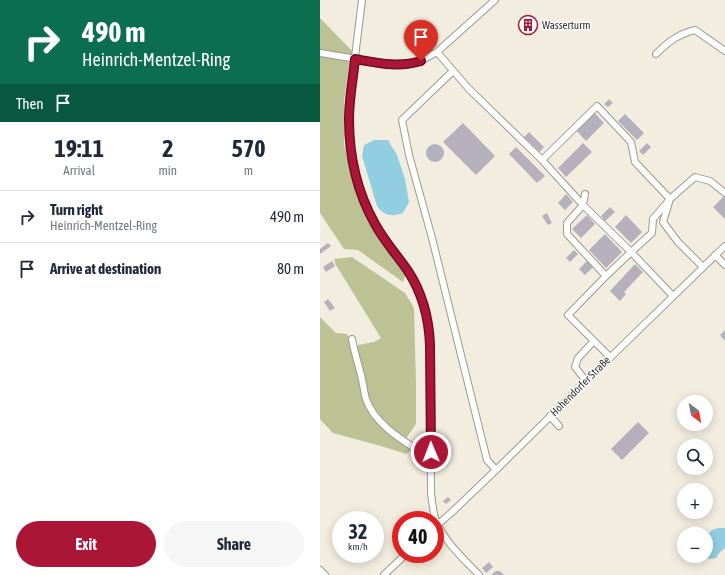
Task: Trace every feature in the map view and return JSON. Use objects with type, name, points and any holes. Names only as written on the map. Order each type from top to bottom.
[{"type":"street","points":[[362,0],[350,104],[349,137],[355,172],[365,202],[375,224],[416,285],[424,305],[428,321],[430,345],[431,493],[434,511]]},
{"type":"street","points":[[320,53],[394,65],[410,64],[421,61],[437,52],[496,0]]},
{"type":"street","points":[[656,54],[667,43],[684,33],[695,30],[725,51]]},
{"type":"street","points":[[437,52],[469,89],[542,160],[583,204],[674,296]]},
{"type":"street","points":[[453,71],[402,120],[409,155],[432,238],[487,460],[496,470]]},
{"type":"street","points":[[542,160],[597,106],[631,142],[635,162],[670,199]]},
{"type":"street","points":[[610,357],[568,314],[652,233],[654,219],[670,199],[695,176],[710,181],[725,193]]},
{"type":"street","points":[[585,194],[583,204],[567,224],[567,234],[606,276]]},
{"type":"street","points":[[670,199],[663,222],[678,242],[703,267]]},
{"type":"street","name":"Hohendorfer Straße","points":[[444,519],[496,470],[586,380],[725,246]]},
{"type":"street","points":[[715,255],[725,265]]},
{"type":"street","points":[[352,339],[362,377],[366,400],[377,418],[390,431],[418,450]]},
{"type":"street","points":[[586,380],[575,368],[578,358],[594,341]]},
{"type":"street","points":[[550,416],[559,426]]},
{"type":"street","points":[[444,536],[449,544],[479,575]]},
{"type":"street","points":[[384,575],[397,563]]},
{"type":"street","points":[[320,570],[325,575]]},
{"type":"green space","points":[[320,18],[352,51],[344,101],[344,145],[353,178],[374,227],[408,273],[403,282],[358,250],[344,249],[320,213]]},
{"type":"green space","points":[[352,257],[405,293],[414,308],[416,424],[405,440],[378,417],[368,400],[356,350],[358,345],[374,342],[381,338],[336,265],[334,259]]},
{"type":"green space","points":[[320,317],[336,333],[347,334],[358,367],[363,398],[375,419],[412,450],[406,454],[333,433],[320,419]]},
{"type":"water","points":[[374,140],[388,140],[397,155],[405,179],[409,202],[403,213],[388,215],[382,212],[377,206],[362,156],[364,145]]},
{"type":"water","points":[[725,528],[725,548],[716,558],[713,558],[713,530]]},
{"type":"building","name":"Wasserturm","points":[[526,20],[530,20],[532,21],[532,29],[526,30],[523,27],[523,23]]},
{"type":"building","points":[[609,99],[613,103],[608,107],[604,104]]},
{"type":"building","points":[[594,112],[604,123],[586,141],[576,130]]},
{"type":"building","points":[[625,114],[644,133],[637,140],[618,121]]},
{"type":"building","points":[[463,123],[495,156],[476,175],[443,142]]},
{"type":"building","points":[[529,132],[544,147],[540,152],[524,137]]},
{"type":"building","points":[[583,143],[592,152],[566,177],[558,168]]},
{"type":"building","points":[[647,143],[651,147],[643,155],[639,151]]},
{"type":"building","points":[[435,144],[441,147],[444,153],[441,159],[435,162],[429,159],[426,153],[429,147]]},
{"type":"building","points":[[516,147],[545,176],[537,183],[509,154]]},
{"type":"building","points":[[566,194],[573,202],[565,210],[558,203]]},
{"type":"building","points":[[724,196],[725,197],[725,219],[713,207]]},
{"type":"building","points":[[610,207],[615,212],[605,221],[601,216]]},
{"type":"building","points":[[547,213],[552,223],[548,225],[542,216]]},
{"type":"building","points":[[587,215],[595,224],[581,238],[572,229]]},
{"type":"building","points":[[626,215],[642,232],[631,243],[615,227]]},
{"type":"building","points":[[605,234],[622,252],[606,268],[589,250]]},
{"type":"building","points":[[328,243],[331,246],[320,254],[320,249]]},
{"type":"building","points":[[574,250],[578,254],[570,262],[566,258]]},
{"type":"building","points":[[588,260],[594,266],[585,275],[579,269]]},
{"type":"building","points":[[332,261],[335,266],[326,272],[323,267]]},
{"type":"building","points":[[635,264],[643,272],[624,292],[626,294],[620,301],[610,291]]},
{"type":"building","points":[[328,299],[335,308],[330,311],[324,302]]},
{"type":"building","points":[[725,330],[725,341],[720,335]]},
{"type":"building","points":[[638,422],[649,433],[622,460],[611,449]]},
{"type":"building","points":[[448,497],[451,500],[446,504],[443,501]]},
{"type":"building","points":[[489,562],[493,567],[486,573],[482,568]]},
{"type":"building","points":[[496,571],[500,571],[504,575],[491,575]]},
{"type":"place","name":"Wasserturm","points":[[528,25]]},
{"type":"route","points":[[421,61],[410,64],[394,65],[355,59],[350,104],[349,137],[355,172],[367,208],[383,237],[416,285],[426,310],[430,333],[431,452]]}]
